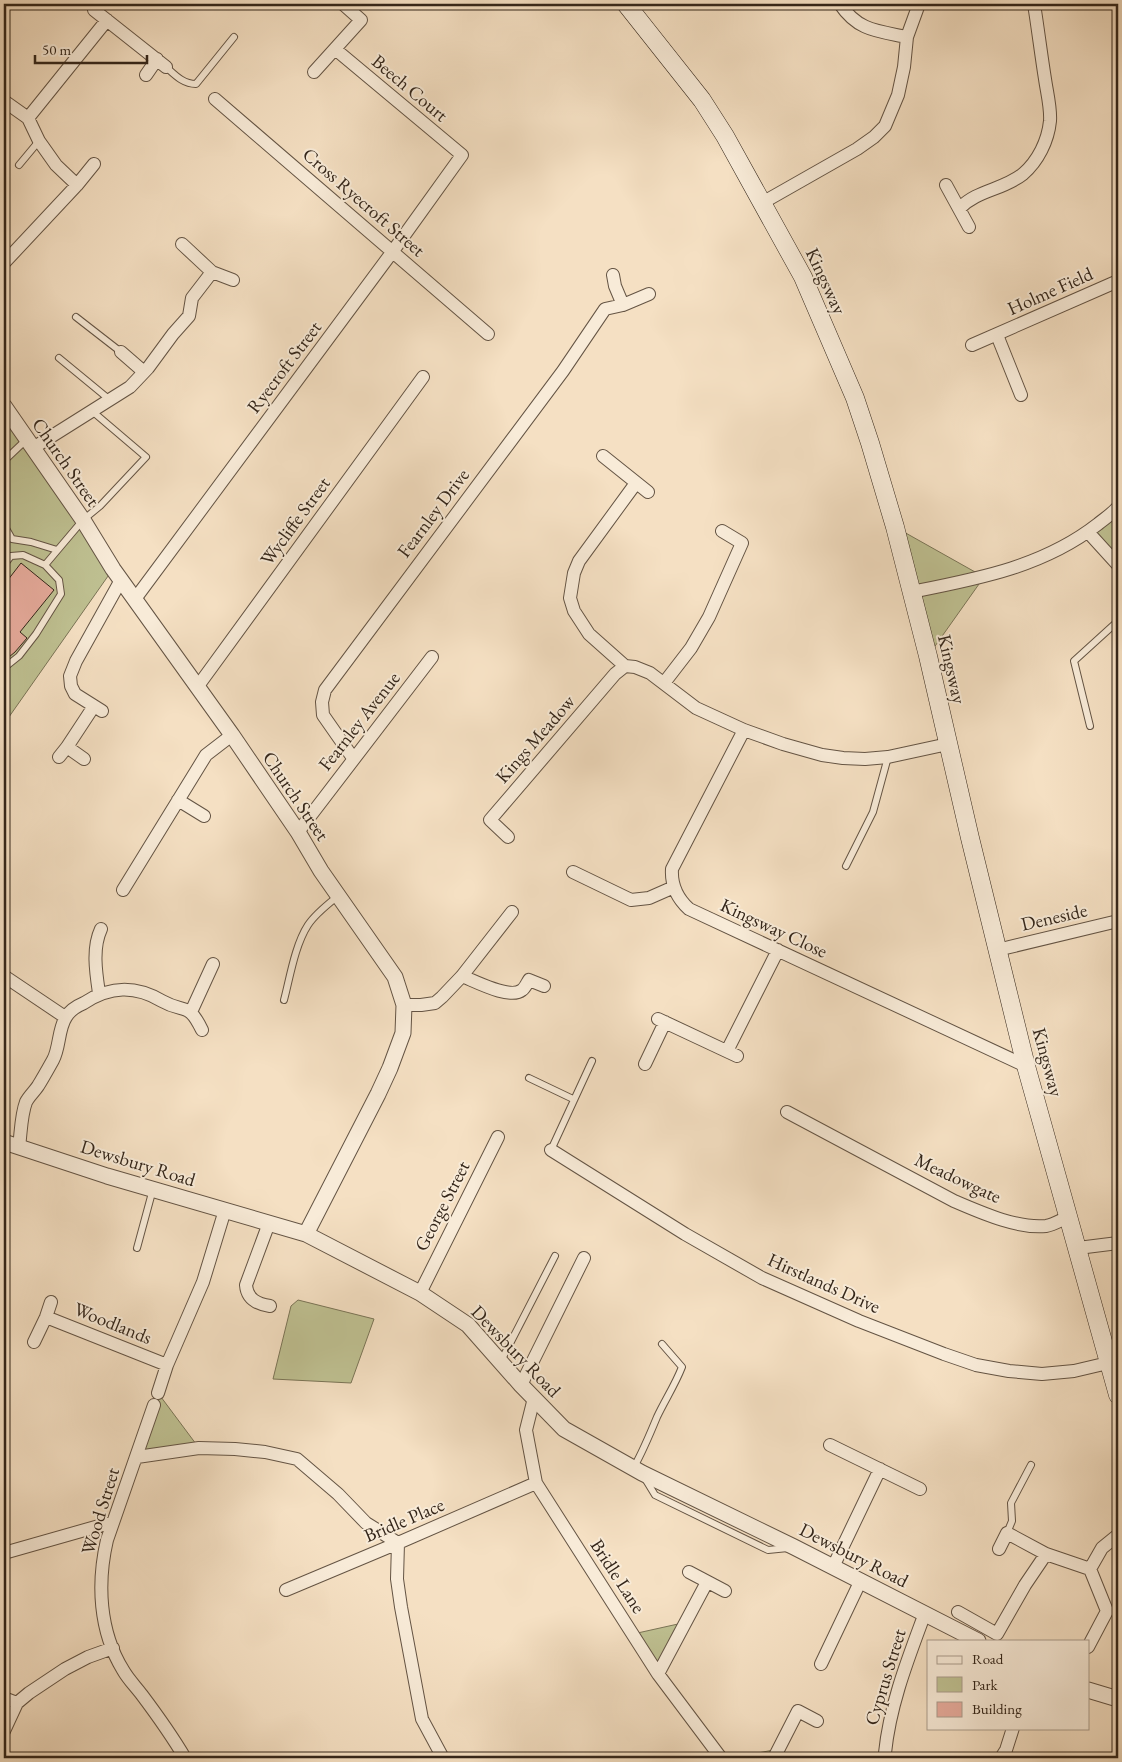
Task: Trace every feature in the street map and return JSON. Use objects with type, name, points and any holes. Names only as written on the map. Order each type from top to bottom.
[{"type":"main road","name":"Kingsway","points":[[626,4],[702,100],[724,136],[803,277],[855,398],[890,509],[1026,1066],[1118,1395]]},
{"type":"street","points":[[314,72],[362,20],[342,4]]},
{"type":"street","points":[[840,4],[848,15],[859,24],[873,30],[908,37]]},
{"type":"street","points":[[762,204],[857,149],[874,137],[885,126],[898,95],[908,37],[919,4]]},
{"type":"street","points":[[960,208],[967,200],[976,195],[1012,181],[1024,173],[1042,150],[1050,120],[1034,4]]},
{"type":"street","points":[[93,7],[162,63],[146,75]]},
{"type":"street","points":[[28,118],[107,20]]},
{"type":"street","name":"Beech Court","points":[[335,49],[462,155]]},
{"type":"street","name":"Cross Ryecroft Street","points":[[215,99],[488,334]]},
{"type":"street","points":[[4,101],[28,118],[39,142],[56,165],[78,185]]},
{"type":"street","name":"Ryecroft Street","points":[[135,599],[462,155]]},
{"type":"street","points":[[4,263],[78,185],[94,164]]},
{"type":"street","points":[[946,185],[969,227]]},
{"type":"street","points":[[182,244],[212,272],[233,280]]},
{"type":"street","points":[[30,444],[92,411],[130,387],[189,316],[192,298],[212,272]]},
{"type":"street","points":[[613,275],[615,286],[623,305]]},
{"type":"street","name":"Holme Field","points":[[972,345],[1118,281]]},
{"type":"street","name":"Fearnley Drive","points":[[353,758],[324,715],[322,702],[325,690],[563,370],[605,310],[649,294]]},
{"type":"street","name":"Holme Field","points":[[997,335],[1021,395]]},
{"type":"street","points":[[121,352],[144,372]]},
{"type":"street","name":"Wycliffe Street","points":[[198,686],[423,377]]},
{"type":"street","name":"Church Street","points":[[4,406],[83,520],[121,580],[198,686],[298,832],[321,871],[395,977],[404,1005],[403,1033],[390,1068],[306,1234]]},
{"type":"street","points":[[603,456],[648,492]]},
{"type":"street","points":[[636,483],[579,561],[574,574],[570,598],[574,611],[588,634],[625,666],[635,667],[650,673],[696,708],[744,730],[822,755],[865,759],[888,757],[948,744]]},
{"type":"street","points":[[911,592],[1015,569],[1069,544],[1118,509]]},
{"type":"street","points":[[664,683],[691,648],[709,617],[742,543],[722,531]]},
{"type":"street","points":[[1088,532],[1118,565]]},
{"type":"street","points":[[84,759],[63,752],[98,709],[75,694],[71,686],[70,676],[76,660],[121,580]]},
{"type":"street","name":"Fearnley Avenue","points":[[298,832],[432,657]]},
{"type":"street","name":"Kings Meadow","points":[[508,837],[490,820],[615,674],[625,666]]},
{"type":"street","points":[[573,872],[631,900],[649,898],[674,887],[672,869],[676,858],[744,730]]},
{"type":"street","points":[[123,890],[206,755],[232,736]]},
{"type":"street","points":[[178,800],[204,816]]},
{"type":"street","name":"Kingsway Close","points":[[674,887],[683,903],[690,909],[1026,1066]]},
{"type":"street","points":[[404,1005],[435,1003],[462,976],[512,912]]},
{"type":"street","name":"Deneside","points":[[997,950],[1118,921]]},
{"type":"street","points":[[99,994],[96,939],[101,929]]},
{"type":"street","points":[[645,1064],[662,1020],[732,1054],[778,950]]},
{"type":"street","points":[[191,1012],[213,964]]},
{"type":"street","points":[[4,976],[65,1017]]},
{"type":"street","points":[[462,976],[507,994],[522,990],[529,980],[544,986]]},
{"type":"street","points":[[19,1146],[22,1117],[27,1100],[54,1059],[65,1017],[74,1008],[99,994],[122,989],[137,990],[152,994],[169,1005],[185,1008],[191,1012],[202,1030]]},
{"type":"street","name":"Meadowgate","points":[[787,1112],[979,1212],[1027,1225],[1047,1226],[1068,1217]]},
{"type":"street","name":"George Street","points":[[420,1293],[498,1137]]},
{"type":"street","name":"Dewsbury Road","points":[[4,1142],[107,1176],[306,1234],[420,1293],[468,1326],[564,1429],[637,1471],[794,1547],[976,1640]]},
{"type":"street","name":"Hirstlands Drive","points":[[551,1150],[685,1234],[762,1278],[859,1321],[944,1354],[976,1365],[1042,1374],[1074,1371],[1108,1363]]},
{"type":"street","name":"Wood Street","points":[[185,1758],[164,1724],[123,1670],[112,1648],[101,1598],[102,1559],[167,1365],[203,1282],[225,1210]]},
{"type":"street","points":[[269,1222],[246,1285],[247,1293],[252,1300],[270,1306]]},
{"type":"street","points":[[1078,1248],[1118,1243]]},
{"type":"street","points":[[521,1385],[584,1258]]},
{"type":"street","name":"Woodlands","points":[[34,1342],[51,1302]]},
{"type":"street","name":"Woodlands","points":[[46,1317],[167,1365]]},
{"type":"street","name":"Bridle Lane","points":[[534,1398],[526,1430],[536,1483],[658,1674],[721,1758]]},
{"type":"street","points":[[830,1445],[920,1490]]},
{"type":"street","points":[[137,1457],[199,1448],[235,1448],[265,1452],[296,1460],[338,1494],[366,1523],[398,1543],[397,1579],[422,1719],[443,1758]]},
{"type":"street","points":[[833,1567],[880,1469]]},
{"type":"street","name":"Bridle Place","points":[[286,1590],[536,1483]]},
{"type":"street","points":[[4,1553],[113,1522]]},
{"type":"street","points":[[1000,1549],[1007,1533],[1046,1554],[1090,1569],[1107,1611],[1090,1644]]},
{"type":"street","points":[[1090,1569],[1102,1548],[1118,1535]]},
{"type":"street","points":[[958,1612],[998,1634],[1025,1584],[1046,1554]]},
{"type":"street","points":[[688,1572],[725,1592]]},
{"type":"street","points":[[821,1664],[860,1580]]},
{"type":"street","points":[[658,1674],[707,1582]]},
{"type":"street","name":"Cyprus Street","points":[[885,1753],[888,1727],[898,1687],[925,1613]]},
{"type":"street","points":[[4,1731],[17,1703],[65,1669],[112,1648]]},
{"type":"street","points":[[1090,1691],[1118,1699]]},
{"type":"street","points":[[4,1698],[17,1703]]},
{"type":"street","points":[[774,1758],[798,1712],[816,1721]]},
{"type":"street","points":[[1001,1758],[1013,1730]]},
{"type":"lane","points":[[162,63],[183,81],[196,84],[234,37]]},
{"type":"lane","points":[[19,165],[39,142]]},
{"type":"lane","points":[[76,317],[121,352]]},
{"type":"lane","points":[[59,358],[110,400]]},
{"type":"lane","points":[[44,565],[83,520],[100,506],[146,457],[92,411]]},
{"type":"lane","points":[[30,444],[6,459],[4,525],[12,539],[32,542],[57,550]]},
{"type":"lane","points":[[4,565],[11,556],[22,555],[44,565],[59,580],[61,594],[36,634],[19,656],[4,668]]},
{"type":"lane","points":[[1090,726],[1074,661],[1118,621]]},
{"type":"lane","points":[[846,866],[873,812],[888,757]]},
{"type":"lane","points":[[284,1000],[297,951],[307,926],[321,910],[339,896]]},
{"type":"lane","points":[[551,1150],[592,1061]]},
{"type":"lane","points":[[529,1078],[573,1099]]},
{"type":"lane","points":[[137,1248],[153,1188]]},
{"type":"lane","points":[[501,1361],[555,1256]]},
{"type":"lane","points":[[637,1471],[658,1415],[682,1367],[662,1344]]},
{"type":"lane","points":[[1007,1533],[1012,1521],[1011,1503],[1030,1465]]},
{"type":"green space","points":[[4,406],[113,569],[4,724]]},
{"type":"green space","points":[[1118,511],[1118,565],[1088,532]]},
{"type":"green space","points":[[895,527],[984,577],[928,656]]},
{"type":"green space","points":[[298,1300],[374,1319],[351,1383],[273,1379],[291,1306]]},
{"type":"green space","points":[[158,1393],[199,1448],[137,1457]]},
{"type":"green space","points":[[687,1622],[658,1674],[633,1634]]},
{"type":"green space","points":[[779,1749],[774,1758],[731,1758]]},
{"type":"building","points":[[21,563],[54,590],[20,632],[27,638],[9,657],[4,653],[4,585]]}]
